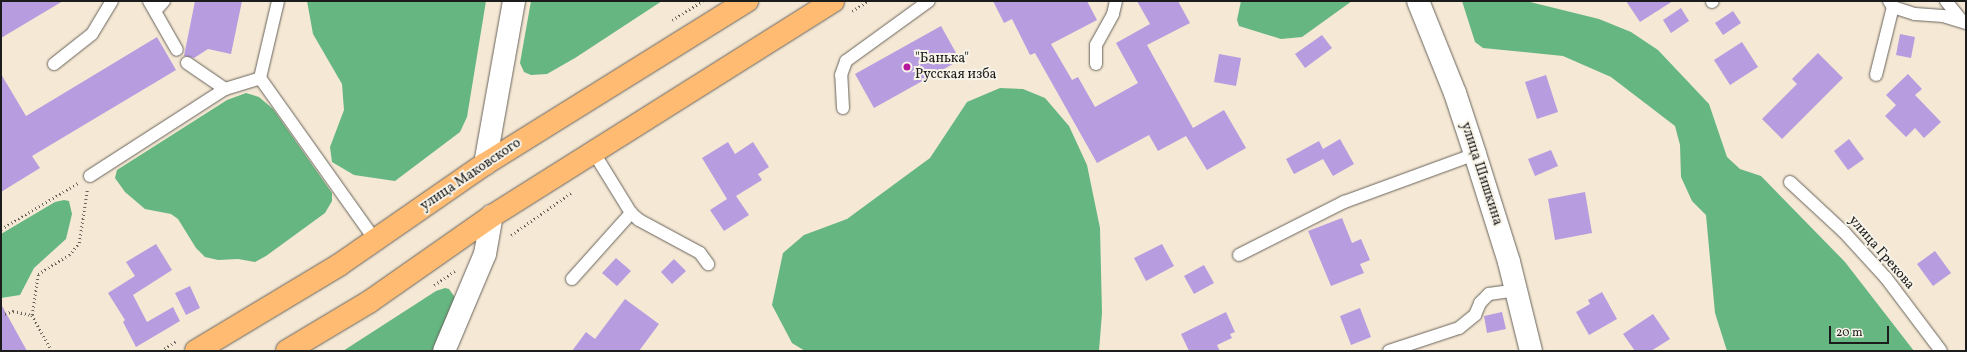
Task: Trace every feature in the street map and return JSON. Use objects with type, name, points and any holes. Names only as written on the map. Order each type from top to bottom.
[{"type":"highway","name":"улица Маковского","points":[[196,351],[339,265],[485,164],[747,1]]},
{"type":"highway","points":[[287,351],[369,302],[492,216],[833,1]]},
{"type":"street","points":[[485,164],[514,1]]},
{"type":"street","name":"улица Шишкина","points":[[1418,1],[1455,93],[1475,154],[1516,290],[1531,351]]},
{"type":"street","points":[[444,351],[485,254],[492,216]]},
{"type":"lane","points":[[54,64],[92,34],[112,1]]},
{"type":"lane","points":[[164,1],[152,6],[177,50]]},
{"type":"lane","points":[[278,1],[260,78],[375,240]]},
{"type":"lane","points":[[843,108],[841,75],[846,61],[929,1]]},
{"type":"lane","points":[[1096,64],[1096,45],[1113,14],[1116,1]]},
{"type":"lane","points":[[1946,1],[1964,22]]},
{"type":"lane","points":[[1876,75],[1891,4],[1915,14],[1943,16],[1964,22]]},
{"type":"lane","points":[[187,62],[224,89]]},
{"type":"lane","points":[[90,176],[224,89],[260,78]]},
{"type":"lane","points":[[594,152],[631,213],[647,226],[700,253],[708,264]]},
{"type":"lane","points":[[1239,255],[1344,202],[1475,154]]},
{"type":"lane","name":"улица Грекова","points":[[1790,182],[1844,232],[1886,278],[1941,351]]},
{"type":"lane","points":[[572,279],[631,213]]},
{"type":"lane","points":[[1389,351],[1459,328],[1475,315],[1480,303],[1489,294],[1516,290]]},
{"type":"path","points":[[1,229],[90,176]]},
{"type":"path","points":[[52,351],[32,315],[38,274],[70,255],[79,244],[90,176]]},
{"type":"path","points":[[1,315],[13,311],[32,315]]},
{"type":"green space","points":[[307,1],[486,1],[467,117],[460,132],[395,181],[354,175],[332,162],[330,147],[344,110],[342,84],[313,34]]},
{"type":"green space","points":[[531,1],[662,1],[575,58],[547,74],[531,75],[524,72],[520,63]]},
{"type":"green space","points":[[1241,1],[1352,1],[1302,37],[1281,39],[1239,26],[1237,20]]},
{"type":"green space","points":[[1462,1],[1526,1],[1599,19],[1631,32],[1658,50],[1709,104],[1727,157],[1740,169],[1761,176],[1845,262],[1914,351],[1727,351],[1715,313],[1706,215],[1692,201],[1681,177],[1680,145],[1675,126],[1611,77],[1563,56],[1483,48],[1475,42]]},
{"type":"green space","points":[[1000,88],[1023,89],[1045,98],[1069,126],[1087,165],[1100,228],[1102,313],[1099,351],[805,351],[792,343],[772,305],[783,253],[804,235],[847,219],[930,158],[967,102]]},
{"type":"green space","points":[[246,93],[259,97],[273,109],[332,193],[332,201],[325,213],[266,256],[255,262],[238,259],[218,260],[205,257],[196,248],[178,219],[171,214],[145,209],[125,192],[115,178],[117,170],[227,100]]},
{"type":"green space","points":[[64,200],[69,201],[72,214],[66,239],[34,268],[20,295],[1,298],[1,234],[55,202]]},
{"type":"green space","points":[[445,288],[449,289],[454,296],[455,303],[434,351],[343,351],[436,291]]},
{"type":"building","points":[[1,1],[63,1],[1,38]]},
{"type":"building","points":[[195,1],[242,1],[231,54],[208,49],[194,58],[184,56]]},
{"type":"building","points":[[993,1],[1087,1],[1097,20],[1051,44],[1072,80],[1078,77],[1095,107],[1138,83],[1116,43],[1150,24],[1137,1],[1178,1],[1190,23],[1147,45],[1193,128],[1224,110],[1246,148],[1207,170],[1186,136],[1158,151],[1149,135],[1097,163],[1035,53],[1030,55],[1012,19],[1004,23]]},
{"type":"building","points":[[1626,1],[1673,1],[1640,22]]},
{"type":"building","points":[[1681,8],[1689,21],[1671,33],[1663,20]]},
{"type":"building","points":[[1733,11],[1741,23],[1723,35],[1715,23]]},
{"type":"building","name":"\"Банька\" Русская изба","points":[[941,26],[960,60],[874,108],[855,74]]},
{"type":"building","points":[[1900,34],[1915,37],[1911,58],[1896,55]]},
{"type":"building","points":[[1322,35],[1332,48],[1305,68],[1295,54]]},
{"type":"building","points":[[157,37],[176,70],[32,156],[40,168],[1,192],[1,74],[26,116]]},
{"type":"building","points":[[1742,42],[1758,67],[1730,85],[1714,60]]},
{"type":"building","points":[[1818,53],[1843,78],[1782,139],[1762,119],[1797,84],[1792,79]]},
{"type":"building","points":[[1219,54],[1241,58],[1236,86],[1214,82]]},
{"type":"building","points":[[1908,74],[1922,89],[1915,95],[1941,122],[1924,138],[1915,128],[1906,137],[1885,116],[1896,105],[1886,95]]},
{"type":"building","points":[[1546,75],[1558,112],[1537,119],[1525,82]]},
{"type":"building","points":[[1340,139],[1354,164],[1333,176],[1323,159],[1294,174],[1286,159],[1319,141],[1323,149]]},
{"type":"building","points":[[1849,139],[1864,159],[1848,170],[1834,151]]},
{"type":"building","points":[[728,142],[735,154],[753,142],[769,167],[758,174],[762,180],[736,196],[749,215],[724,231],[710,210],[727,199],[702,158]]},
{"type":"building","points":[[1551,150],[1558,166],[1535,176],[1528,159]]},
{"type":"building","points":[[1585,192],[1592,233],[1555,240],[1548,199]]},
{"type":"building","points":[[1342,218],[1352,243],[1361,239],[1370,260],[1360,264],[1364,273],[1331,286],[1308,231]]},
{"type":"building","points":[[156,244],[172,270],[133,295],[147,322],[173,307],[180,321],[136,347],[123,322],[125,320],[108,293],[135,276],[126,262]]},
{"type":"building","points":[[1162,244],[1174,266],[1146,281],[1134,258]]},
{"type":"building","points":[[1935,251],[1951,273],[1933,286],[1917,264]]},
{"type":"building","points":[[616,258],[631,271],[617,286],[602,273]]},
{"type":"building","points":[[674,259],[686,271],[672,284],[661,272]]},
{"type":"building","points":[[1204,265],[1214,283],[1194,294],[1184,276]]},
{"type":"building","points":[[190,286],[200,308],[186,315],[175,293]]},
{"type":"building","points":[[1602,292],[1617,319],[1589,335],[1576,312],[1590,304],[1588,300]]},
{"type":"building","points":[[625,299],[659,324],[639,351],[572,351],[586,332],[595,339]]},
{"type":"building","points":[[1,304],[27,351],[1,351]]},
{"type":"building","points":[[1360,308],[1371,337],[1351,345],[1340,316]]},
{"type":"building","points":[[1226,312],[1235,332],[1230,334],[1232,338],[1217,345],[1220,351],[1189,351],[1181,334]]},
{"type":"building","points":[[1502,312],[1506,329],[1487,333],[1484,316]]},
{"type":"building","points":[[1653,314],[1670,339],[1651,351],[1635,351],[1623,334]]},
{"type":"place","name":"\"Банька\" Русская изба","points":[[907,67]]}]
